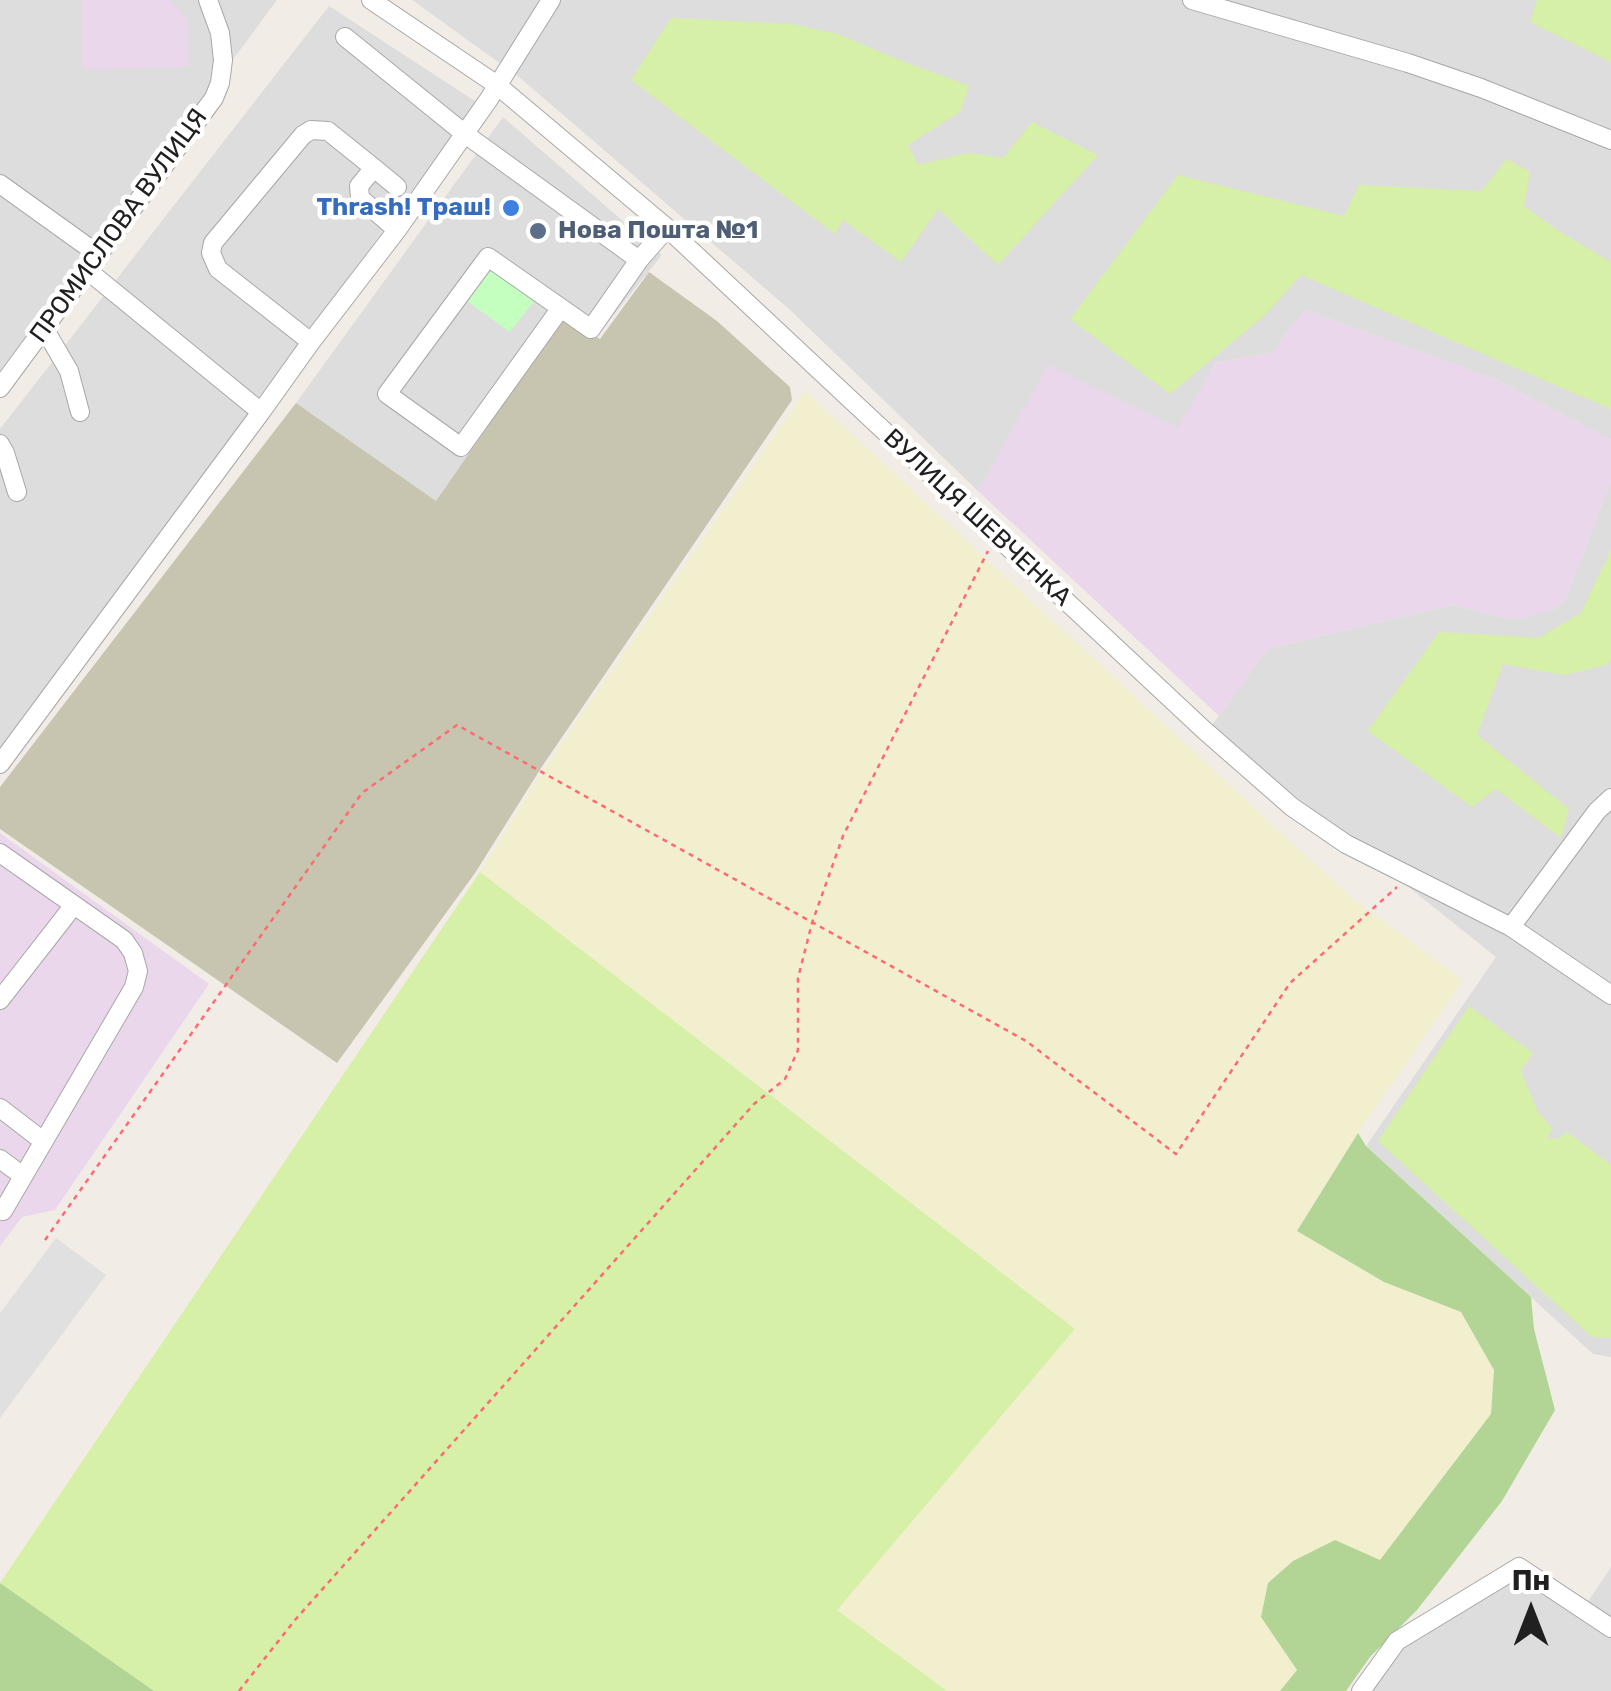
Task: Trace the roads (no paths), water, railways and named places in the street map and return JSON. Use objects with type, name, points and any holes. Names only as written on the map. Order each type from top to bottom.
[{"type":"street","name":"ПРОМИСЛОВА ВУЛИЦЯ","points":[[0,388],[214,98],[223,60],[220,34],[208,0]]},
{"type":"street","name":"ВУЛИЦЯ ШЕВЧЕНКА","points":[[371,0],[497,85],[667,228],[1204,730],[1292,807],[1346,844],[1511,927],[1611,995]]},
{"type":"street","points":[[3,754],[397,230],[465,134],[551,0]]},
{"type":"street","points":[[1192,0],[1408,62],[1611,140]]},
{"type":"street","points":[[345,38],[465,134],[639,260]]},
{"type":"street","points":[[311,342],[218,269],[211,252],[213,244],[311,130],[328,131],[397,186]]},
{"type":"street","points":[[374,168],[360,186],[360,198],[397,230]]},
{"type":"street","points":[[0,184],[262,412]]},
{"type":"street","points":[[560,309],[461,446],[387,394],[488,257],[591,329],[639,260],[667,228]]},
{"type":"street","points":[[44,328],[69,371],[80,412]]},
{"type":"street","points":[[0,444],[18,492]]},
{"type":"street","points":[[1511,927],[1606,809]]},
{"type":"street","points":[[0,853],[124,940],[134,953],[138,971],[134,987],[24,1176],[3,1210],[0,1208]]},
{"type":"street","points":[[0,1000],[74,905]]},
{"type":"street","points":[[0,1108],[44,1141]]},
{"type":"street","points":[[0,1159],[24,1176]]},
{"type":"street","points":[[1361,1691],[1397,1640],[1519,1567],[1611,1628]]},
{"type":"place","name":"Thrash! Траш!","points":[[511,208]]},
{"type":"place","name":"Нова Пошта №1","points":[[538,231]]}]
